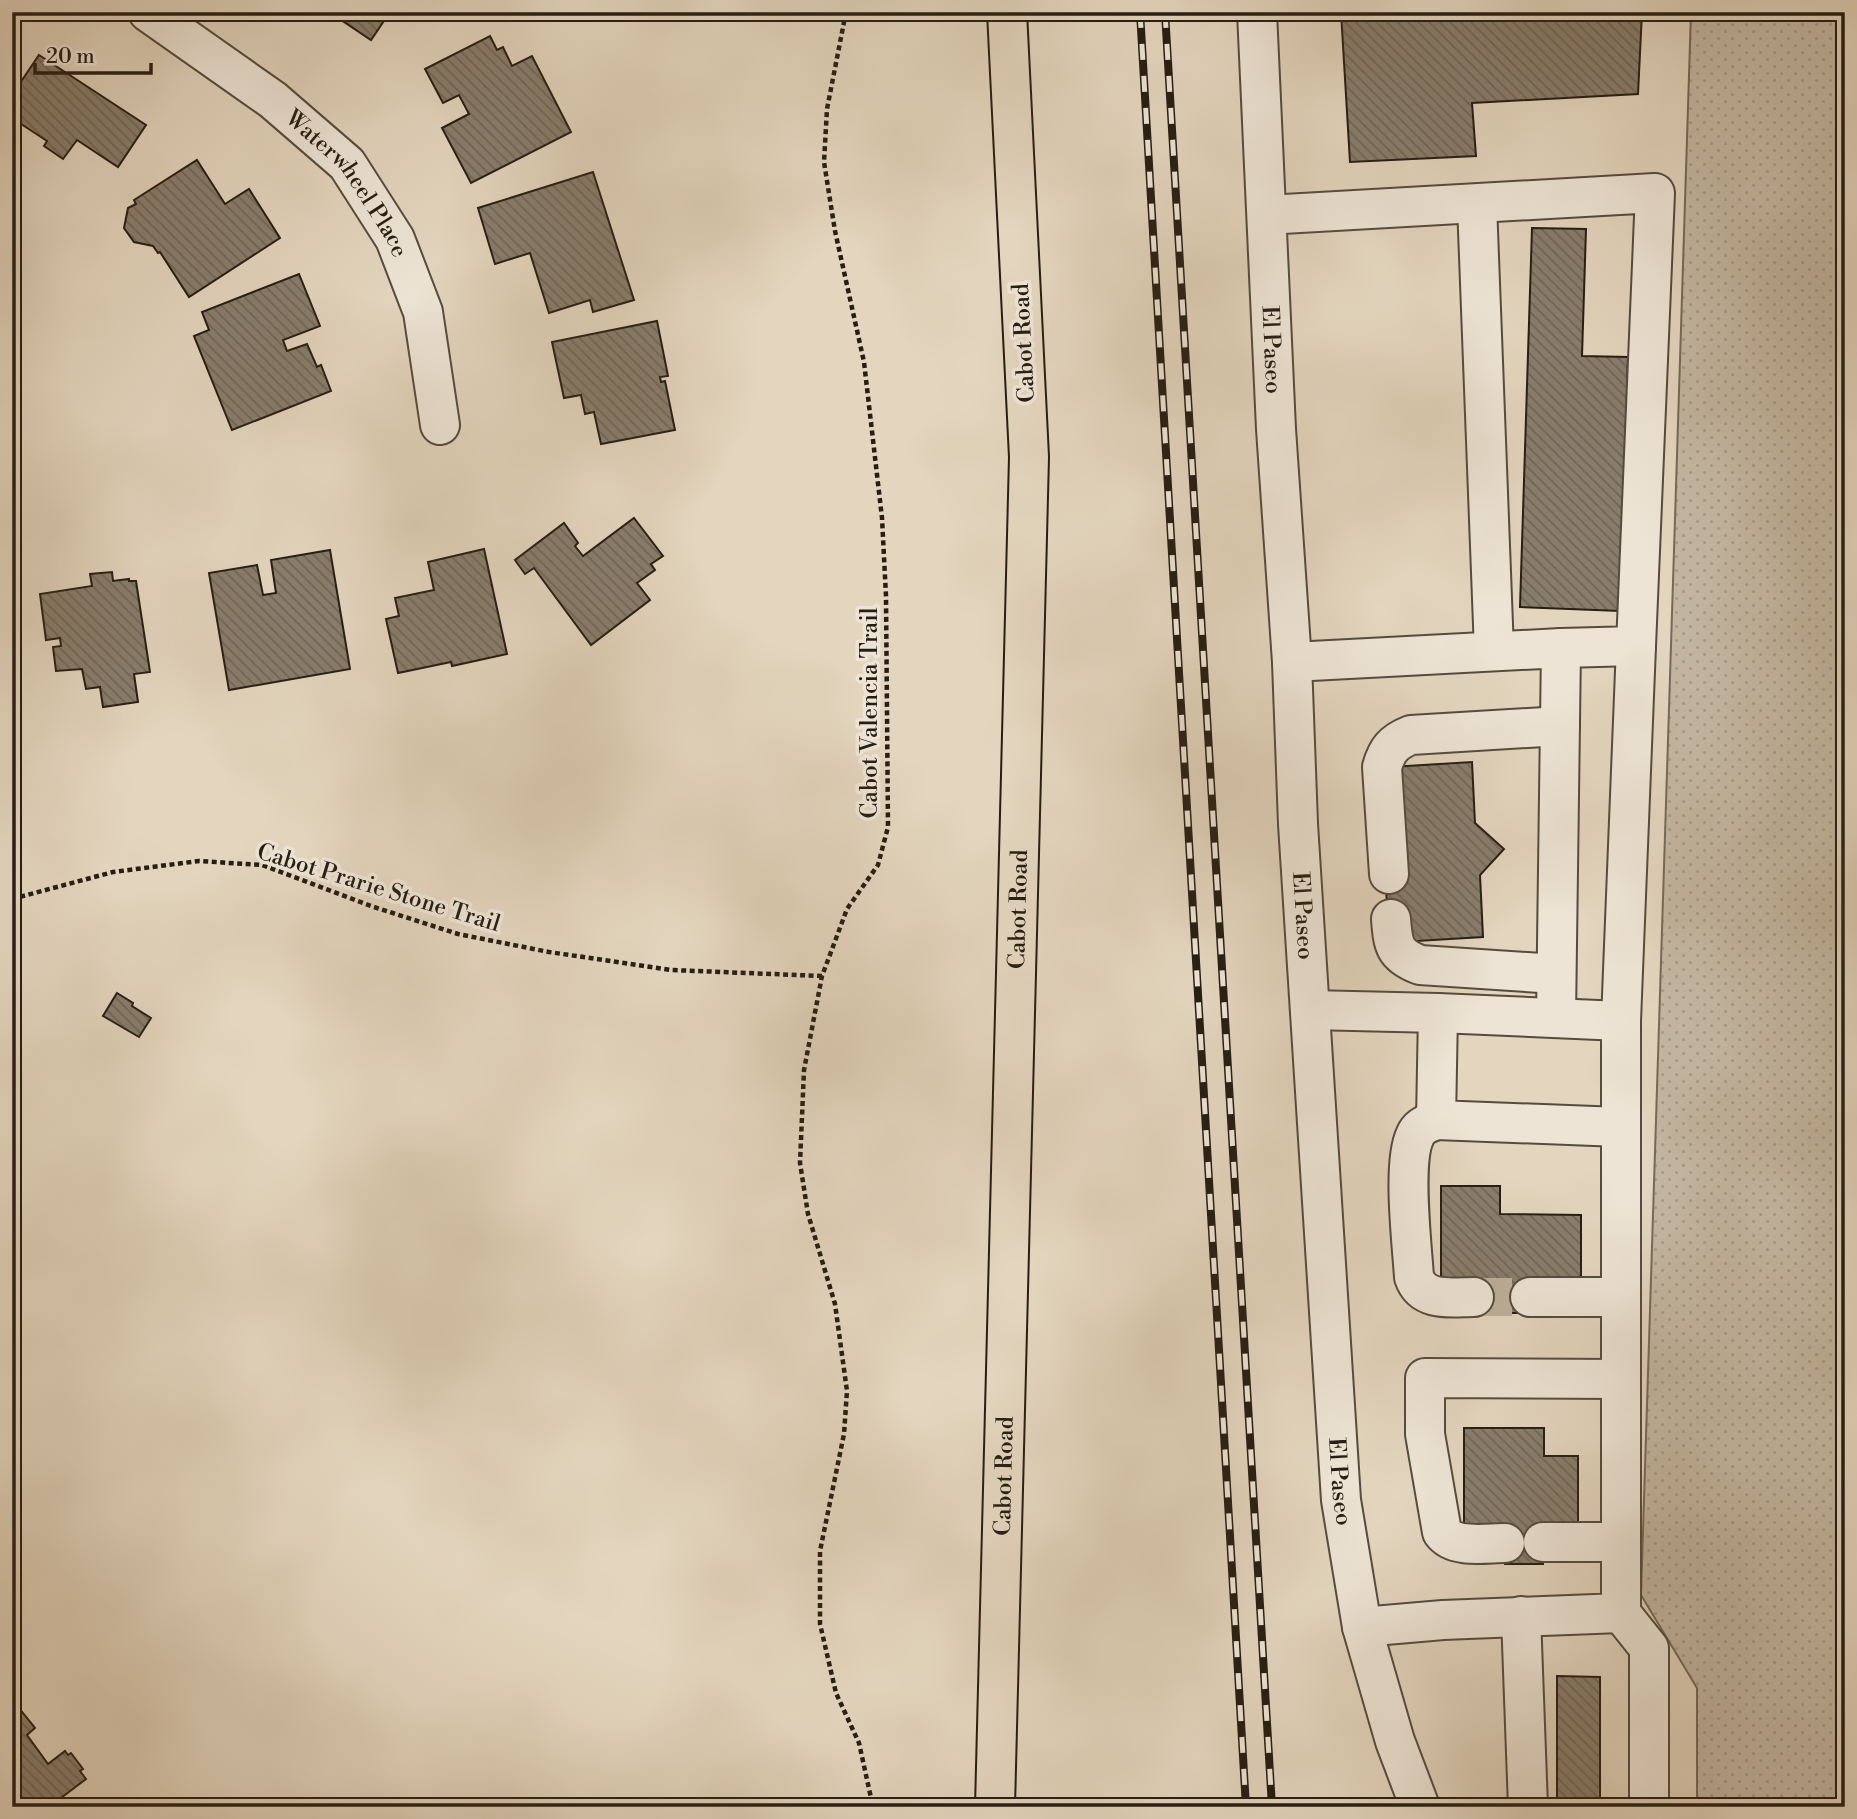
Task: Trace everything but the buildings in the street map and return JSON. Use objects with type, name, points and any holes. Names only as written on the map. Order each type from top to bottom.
[{"type":"main road","name":"Cabot Road","points":[[995,1807],[1029,457],[1007,12]]},
{"type":"street","name":"Waterwheel Place","points":[[148,12],[273,100],[347,164],[395,239],[423,313],[440,425]]},
{"type":"street","name":"El Paseo","points":[[1257,12],[1276,429],[1292,662],[1298,824],[1341,1500],[1362,1627],[1395,1741],[1420,1807]]},
{"type":"street","points":[[1267,215],[1655,193],[1620,1021],[1621,1613],[1649,1648],[1649,1807]]},
{"type":"street","points":[[1477,204],[1494,651]]},
{"type":"street","points":[[1292,662],[1636,646]]},
{"type":"street","points":[[1556,1018],[1561,648]]},
{"type":"street","points":[[1389,874],[1382,767],[1387,751],[1398,740],[1410,735],[1560,726]]},
{"type":"street","points":[[1391,919],[1397,951],[1405,960],[1420,965],[1556,974]]},
{"type":"street","points":[[1310,1010],[1620,1021]]},
{"type":"street","points":[[1436,1120],[1438,1013]]},
{"type":"street","points":[[1475,1297],[1434,1297],[1418,1286],[1414,1277],[1410,1161],[1414,1137],[1422,1126],[1436,1120],[1620,1127]]},
{"type":"street","points":[[1530,1297],[1620,1297]]},
{"type":"street","points":[[1505,1543],[1456,1542],[1447,1539],[1442,1532],[1425,1434],[1425,1378],[1620,1379]]},
{"type":"street","points":[[1543,1542],[1620,1542]]},
{"type":"street","points":[[1362,1627],[1443,1620],[1621,1613]]},
{"type":"street","points":[[1521,1616],[1528,1807]]},
{"type":"path","name":"Cabot Valencia Trail","points":[[846,12],[827,109],[824,162],[835,231],[864,362],[882,518],[886,596],[888,827],[878,865],[847,909],[822,976],[804,1070],[800,1163],[808,1214],[835,1304],[847,1391],[844,1434],[820,1551],[820,1624],[836,1693],[859,1742],[873,1807]]},
{"type":"path","name":"Cabot Prarie Stone Trail","points":[[12,898],[113,872],[199,861],[262,865],[374,907],[458,933],[549,952],[671,970],[822,976]]},
{"type":"shaded area","points":[[1691,12],[1845,12],[1845,1807],[1697,1807],[1697,1688],[1641,1595]]},
{"type":"tunnel","points":[[1474,1297],[1530,1297]]},
{"type":"railway","points":[[1140,12],[1246,1807]]},
{"type":"railway","points":[[1165,12],[1272,1807]]}]
